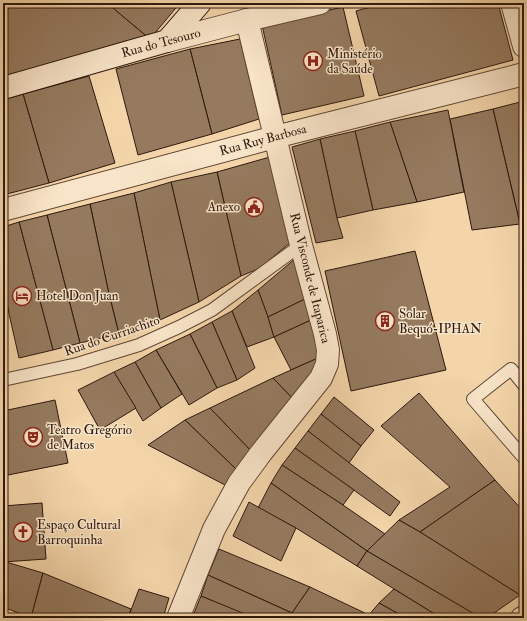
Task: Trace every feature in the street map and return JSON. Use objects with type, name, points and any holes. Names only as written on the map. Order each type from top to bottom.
[{"type":"street","points":[[167,41],[200,3]]},
{"type":"street","name":"Rua do Tesouro","points":[[3,88],[167,41],[320,3]]},
{"type":"street","points":[[512,3],[524,46]]},
{"type":"street","name":"Rua Visconde de Itaparica","points":[[178,618],[214,529],[239,483],[321,378],[327,364],[328,350],[247,20]]},
{"type":"street","name":"Rua Ruy Barbosa","points":[[3,210],[275,137],[524,74]]},
{"type":"lane","name":"Rua do Curriachito","points":[[3,380],[77,364],[139,345],[178,328],[212,310],[301,245]]},
{"type":"lane","points":[[524,385],[511,369],[473,399],[524,458]]},
{"type":"building","points":[[9,3],[107,3],[150,39],[3,76],[3,9]]},
{"type":"building","points":[[107,3],[180,3],[150,39]]},
{"type":"building","points":[[385,3],[498,3],[513,60],[379,96],[356,11]]},
{"type":"building","name":"Ministério da Saúde","points":[[343,7],[364,96],[282,115],[262,25]]},
{"type":"building","points":[[240,39],[259,119],[212,134],[190,49]]},
{"type":"building","points":[[190,49],[212,134],[138,155],[116,69]]},
{"type":"building","points":[[89,76],[115,163],[49,183],[23,94]]},
{"type":"building","points":[[23,94],[49,183],[3,195],[3,100]]},
{"type":"building","points":[[524,101],[524,224],[520,224],[493,109]]},
{"type":"building","points":[[493,109],[520,224],[472,230],[450,119]]},
{"type":"building","points":[[448,110],[464,192],[417,202],[390,122]]},
{"type":"building","points":[[390,122],[417,202],[373,210],[355,131]]},
{"type":"building","points":[[355,131],[373,210],[337,218],[320,139]]},
{"type":"building","points":[[320,139],[337,218],[343,238],[316,243],[292,147]]},
{"type":"building","name":"Anexo","points":[[270,157],[291,242],[260,268],[241,276],[217,172]]},
{"type":"building","points":[[217,172],[241,276],[199,302],[171,182]]},
{"type":"building","points":[[171,182],[199,302],[160,320],[134,193]]},
{"type":"building","points":[[134,193],[160,320],[119,334],[90,204]]},
{"type":"building","points":[[90,204],[119,334],[80,343],[47,215]]},
{"type":"building","points":[[47,215],[80,343],[53,350],[19,222]]},
{"type":"building","name":"Hotel Don Juan","points":[[19,222],[53,350],[19,358],[3,287],[3,227]]},
{"type":"building","name":"Solar Bequó-IPHAN","points":[[415,251],[446,370],[351,391],[325,271]]},
{"type":"building","points":[[296,258],[305,299],[268,317],[258,290]]},
{"type":"building","points":[[3,287],[9,312],[3,313]]},
{"type":"building","points":[[258,290],[274,337],[247,347],[232,311]]},
{"type":"building","points":[[305,299],[311,320],[274,337],[268,317]]},
{"type":"building","points":[[232,311],[255,368],[237,380],[212,322]]},
{"type":"building","points":[[311,320],[323,354],[318,358],[291,370],[274,337]]},
{"type":"building","points":[[212,322],[237,380],[217,388],[190,334]]},
{"type":"building","points":[[190,334],[217,388],[189,405],[156,350]]},
{"type":"building","points":[[156,350],[182,394],[161,408],[135,362]]},
{"type":"building","points":[[318,358],[322,365],[293,399],[273,378]]},
{"type":"building","points":[[135,362],[161,408],[143,421],[114,372]]},
{"type":"building","points":[[114,372],[136,408],[100,430],[78,390]]},
{"type":"building","points":[[273,378],[293,399],[252,452],[210,408]]},
{"type":"building","points":[[419,393],[495,480],[420,532],[399,520],[450,487],[381,426]]},
{"type":"building","points":[[334,397],[374,430],[361,446],[321,414]]},
{"type":"building","name":"Teatro Gregório de Matos","points":[[55,400],[68,463],[3,476],[3,411]]},
{"type":"building","points":[[210,408],[252,452],[237,470],[185,420]]},
{"type":"building","points":[[321,414],[361,446],[349,463],[308,431]]},
{"type":"building","points":[[185,420],[237,470],[227,486],[148,445]]},
{"type":"building","points":[[308,431],[400,502],[390,516],[295,448]]},
{"type":"building","points":[[295,448],[354,490],[343,505],[282,465]]},
{"type":"building","points":[[282,465],[385,534],[367,551],[271,483]]},
{"type":"building","points":[[495,480],[524,512],[524,591],[520,595],[420,532]]},
{"type":"building","points":[[271,483],[367,551],[357,566],[296,528],[258,508]]},
{"type":"building","points":[[249,502],[296,528],[281,561],[233,536]]},
{"type":"building","name":"Espaço Cultural Barroquinha","points":[[42,503],[46,559],[3,562],[3,506]]},
{"type":"building","points":[[399,520],[520,595],[487,618],[481,618],[367,551]]},
{"type":"building","points":[[219,549],[310,587],[292,613],[208,575]]},
{"type":"building","points":[[367,551],[481,618],[441,618],[357,566]]},
{"type":"building","points":[[6,562],[43,573],[31,618],[3,607],[3,570]]},
{"type":"building","points":[[43,573],[131,609],[128,618],[31,618]]},
{"type":"building","points":[[208,575],[292,613],[290,618],[252,618],[201,596]]},
{"type":"building","points":[[310,587],[374,618],[301,618],[292,613]]},
{"type":"building","points":[[139,589],[169,598],[163,618],[128,618]]},
{"type":"building","points":[[394,589],[441,618],[406,618],[379,603]]},
{"type":"building","points":[[201,596],[245,614],[244,618],[192,618]]},
{"type":"building","points":[[379,603],[406,618],[374,618],[369,615]]},
{"type":"place","name":"Ministério da Saúde","points":[[313,61]]},
{"type":"place","name":"Anexo","points":[[254,207]]},
{"type":"place","name":"Hotel Don Juan","points":[[22,296]]},
{"type":"place","name":"Solar Bequó-IPHAN","points":[[385,321]]},
{"type":"place","name":"Teatro Gregório de Matos","points":[[33,437]]},
{"type":"place","name":"Espaço Cultural Barroquinha","points":[[23,532]]}]
